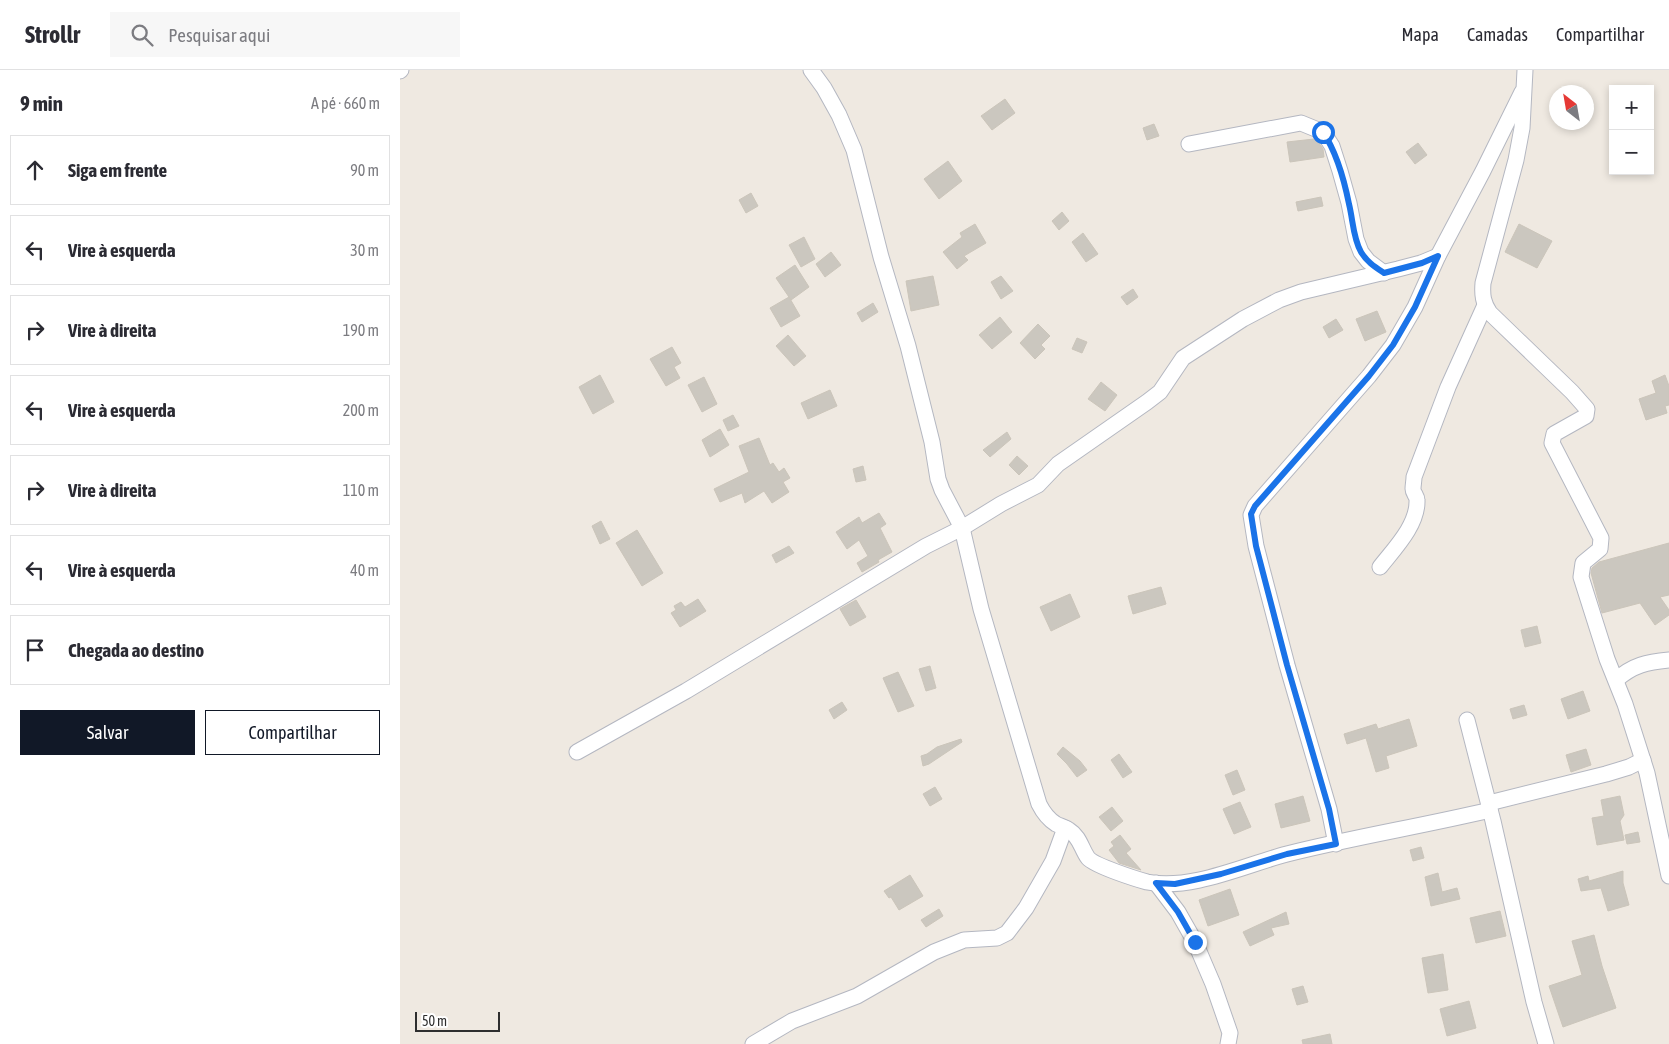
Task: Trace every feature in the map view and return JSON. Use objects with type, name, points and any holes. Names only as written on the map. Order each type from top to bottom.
[{"type":"street","points":[[811,70],[824,88],[839,115],[854,150],[881,256],[923,404],[938,479],[962,528],[980,609],[1039,804],[1045,814],[1055,823],[1079,839],[1089,858],[1099,866],[1147,882],[1175,884],[1221,874],[1287,854],[1436,823],[1614,772],[1643,760]]},
{"type":"street","points":[[1525,70],[1522,128],[1516,160],[1483,283],[1482,294],[1485,305],[1490,313],[1572,392],[1587,409],[1586,416],[1554,434],[1552,444],[1601,538],[1600,549],[1583,562],[1581,577],[1607,659],[1643,760],[1669,876]]},
{"type":"street","points":[[1336,844],[1329,809],[1266,587],[1256,546],[1251,514],[1255,506],[1369,376],[1393,345],[1415,307],[1438,256],[1525,86]]},
{"type":"street","points":[[1189,144],[1301,123],[1323,132],[1332,146],[1340,171],[1349,202],[1356,240],[1361,252],[1368,262],[1384,273]]},
{"type":"street","points":[[577,752],[686,691],[918,551],[1038,485],[1058,464],[1160,392],[1183,358],[1243,319],[1279,300],[1300,292],[1384,273],[1422,263],[1438,256]]},
{"type":"street","points":[[1380,567],[1410,526],[1415,513],[1417,499],[1413,490],[1414,477],[1448,387],[1485,305]]},
{"type":"street","points":[[1616,680],[1625,672],[1646,662],[1669,660]]},
{"type":"street","points":[[1467,720],[1490,807],[1529,984],[1546,1044]]},
{"type":"street","points":[[753,1044],[792,1020],[857,996],[934,952],[964,940],[997,938],[1007,934],[1026,908],[1053,861],[1065,828]]},
{"type":"street","points":[[1156,883],[1178,912],[1195,942],[1213,984],[1230,1033],[1228,1044]]},
{"type":"building","points":[[1005,99],[1015,113],[992,130],[981,116]]},
{"type":"building","points":[[1154,124],[1159,136],[1147,140],[1143,128]]},
{"type":"building","points":[[1317,140],[1323,149],[1324,157],[1290,162],[1287,142]]},
{"type":"building","points":[[1418,143],[1427,155],[1415,164],[1406,152]]},
{"type":"building","points":[[948,161],[962,181],[939,199],[924,179]]},
{"type":"building","points":[[751,193],[758,206],[746,213],[739,200]]},
{"type":"building","points":[[1321,197],[1323,206],[1298,211],[1296,202]]},
{"type":"building","points":[[1062,212],[1069,221],[1059,230],[1052,221]]},
{"type":"building","points":[[975,224],[986,243],[964,256],[968,260],[957,269],[943,252],[962,237],[960,233]]},
{"type":"building","points":[[1519,224],[1552,241],[1537,268],[1505,252]]},
{"type":"building","points":[[1083,233],[1098,254],[1086,262],[1072,242]]},
{"type":"building","points":[[804,237],[815,259],[801,267],[789,245]]},
{"type":"building","points":[[831,252],[841,265],[825,277],[816,264]]},
{"type":"building","points":[[795,265],[809,287],[791,300],[776,278]]},
{"type":"building","points":[[933,276],[939,305],[911,311],[906,281]]},
{"type":"building","points":[[1001,276],[1013,291],[1001,299],[991,282]]},
{"type":"building","points":[[1133,289],[1138,297],[1127,305],[1121,297]]},
{"type":"building","points":[[789,297],[800,316],[781,327],[770,308]]},
{"type":"building","points":[[873,303],[878,312],[862,322],[857,313]]},
{"type":"building","points":[[1377,311],[1386,332],[1365,341],[1356,319]]},
{"type":"building","points":[[1000,317],[1012,332],[992,349],[979,335]]},
{"type":"building","points":[[1336,319],[1343,330],[1329,338],[1323,327]]},
{"type":"building","points":[[1038,324],[1050,336],[1041,345],[1045,349],[1035,359],[1020,343]]},
{"type":"building","points":[[788,335],[806,356],[794,366],[776,346]]},
{"type":"building","points":[[1077,338],[1087,342],[1082,353],[1072,349]]},
{"type":"building","points":[[672,347],[681,363],[674,367],[680,378],[666,386],[650,359]]},
{"type":"building","points":[[600,375],[614,402],[593,414],[579,387]]},
{"type":"building","points":[[1665,375],[1669,386],[1669,405],[1665,406],[1667,413],[1646,420],[1639,399],[1656,393],[1652,381]]},
{"type":"building","points":[[704,377],[717,404],[702,412],[688,385]]},
{"type":"building","points":[[1101,382],[1117,395],[1105,411],[1088,399]]},
{"type":"building","points":[[830,390],[837,406],[808,419],[801,403]]},
{"type":"building","points":[[733,415],[739,426],[728,431],[723,420]]},
{"type":"building","points":[[720,429],[729,445],[710,457],[702,440]]},
{"type":"building","points":[[1007,432],[1011,439],[990,457],[983,450]]},
{"type":"building","points":[[759,438],[770,465],[773,463],[779,472],[784,468],[790,478],[783,482],[789,492],[772,503],[764,491],[745,503],[742,493],[720,502],[714,489],[749,472],[739,446]]},
{"type":"building","points":[[1017,456],[1028,466],[1019,475],[1009,465]]},
{"type":"building","points":[[863,466],[866,480],[856,482],[853,469]]},
{"type":"building","points":[[879,513],[886,524],[880,528],[892,552],[862,572],[857,563],[868,556],[859,540],[847,549],[836,532],[859,517],[862,523]]},
{"type":"building","points":[[601,521],[610,539],[600,544],[592,526]]},
{"type":"building","points":[[637,530],[663,573],[642,586],[616,543]]},
{"type":"building","points":[[1669,543],[1669,595],[1660,597],[1669,610],[1669,615],[1655,625],[1640,603],[1602,613],[1591,573],[1592,568],[1599,562]]},
{"type":"building","points":[[789,546],[794,553],[776,563],[772,555]]},
{"type":"building","points":[[1161,587],[1166,604],[1133,614],[1128,596]]},
{"type":"building","points":[[1070,594],[1080,617],[1051,631],[1040,607]]},
{"type":"building","points":[[698,599],[706,611],[680,627],[671,613],[676,610],[674,606],[681,602],[685,607]]},
{"type":"building","points":[[856,600],[866,617],[850,626],[840,609]]},
{"type":"building","points":[[1537,626],[1541,643],[1525,647],[1521,630]]},
{"type":"building","points":[[930,666],[936,688],[926,691],[919,669]]},
{"type":"building","points":[[898,672],[914,706],[898,712],[883,678]]},
{"type":"building","points":[[1583,691],[1590,711],[1568,719],[1561,699]]},
{"type":"building","points":[[842,702],[847,710],[834,719],[829,710]]},
{"type":"building","points":[[1524,705],[1527,715],[1513,719],[1510,709]]},
{"type":"building","points":[[1409,719],[1417,746],[1386,756],[1389,768],[1376,772],[1366,738],[1347,744],[1344,734],[1376,724],[1378,729]]},
{"type":"building","points":[[961,739],[962,742],[923,766],[921,756],[937,747]]},
{"type":"building","points":[[1063,747],[1080,761],[1087,770],[1077,777],[1057,754]]},
{"type":"building","points":[[1586,749],[1591,765],[1571,772],[1566,755]]},
{"type":"building","points":[[1119,754],[1132,772],[1123,778],[1111,760]]},
{"type":"building","points":[[1237,770],[1245,790],[1233,795],[1225,775]]},
{"type":"building","points":[[935,787],[942,799],[930,806],[923,794]]},
{"type":"building","points":[[1303,796],[1310,821],[1281,828],[1275,804]]},
{"type":"building","points":[[1620,796],[1624,815],[1620,821],[1624,840],[1597,845],[1592,818],[1604,816],[1601,800]]},
{"type":"building","points":[[1240,802],[1251,827],[1234,834],[1223,809]]},
{"type":"building","points":[[1112,807],[1123,821],[1111,831],[1099,817]]},
{"type":"building","points":[[1638,832],[1640,842],[1627,844],[1625,835]]},
{"type":"building","points":[[1120,835],[1131,849],[1126,853],[1141,870],[1119,863],[1109,850],[1114,846],[1111,842]]},
{"type":"building","points":[[1421,847],[1424,858],[1413,861],[1410,850]]},
{"type":"building","points":[[1623,871],[1623,883],[1629,905],[1608,911],[1601,888],[1581,891],[1578,879],[1588,876],[1589,881]]},
{"type":"building","points":[[1438,873],[1442,892],[1457,888],[1460,899],[1431,906],[1425,877]]},
{"type":"building","points":[[910,875],[923,896],[899,910],[891,897],[889,898],[884,891]]},
{"type":"building","points":[[1230,889],[1239,915],[1208,926],[1199,900]]},
{"type":"building","points":[[939,909],[943,916],[926,927],[921,920]]},
{"type":"building","points":[[1500,911],[1506,936],[1476,943],[1470,918]]},
{"type":"building","points":[[1286,912],[1289,924],[1271,928],[1274,935],[1250,946],[1243,932]]},
{"type":"building","points":[[1594,935],[1616,1008],[1563,1027],[1549,986],[1582,975],[1572,941]]},
{"type":"building","points":[[1443,954],[1448,990],[1428,993],[1422,958]]},
{"type":"building","points":[[1303,986],[1308,1002],[1297,1005],[1292,989]]},
{"type":"building","points":[[1469,1001],[1476,1028],[1447,1036],[1440,1009]]},
{"type":"building","points":[[1330,1034],[1332,1044],[1303,1044],[1302,1040]]},
{"type":"route","points":[[1195,942],[1178,912],[1156,883],[1175,884],[1221,874],[1287,854],[1336,844],[1329,809],[1266,587],[1256,546],[1251,514],[1255,506],[1369,376],[1393,345],[1426,286],[1438,256],[1422,263],[1384,273],[1368,262],[1356,240],[1349,202],[1340,171],[1332,146],[1323,132]]}]
